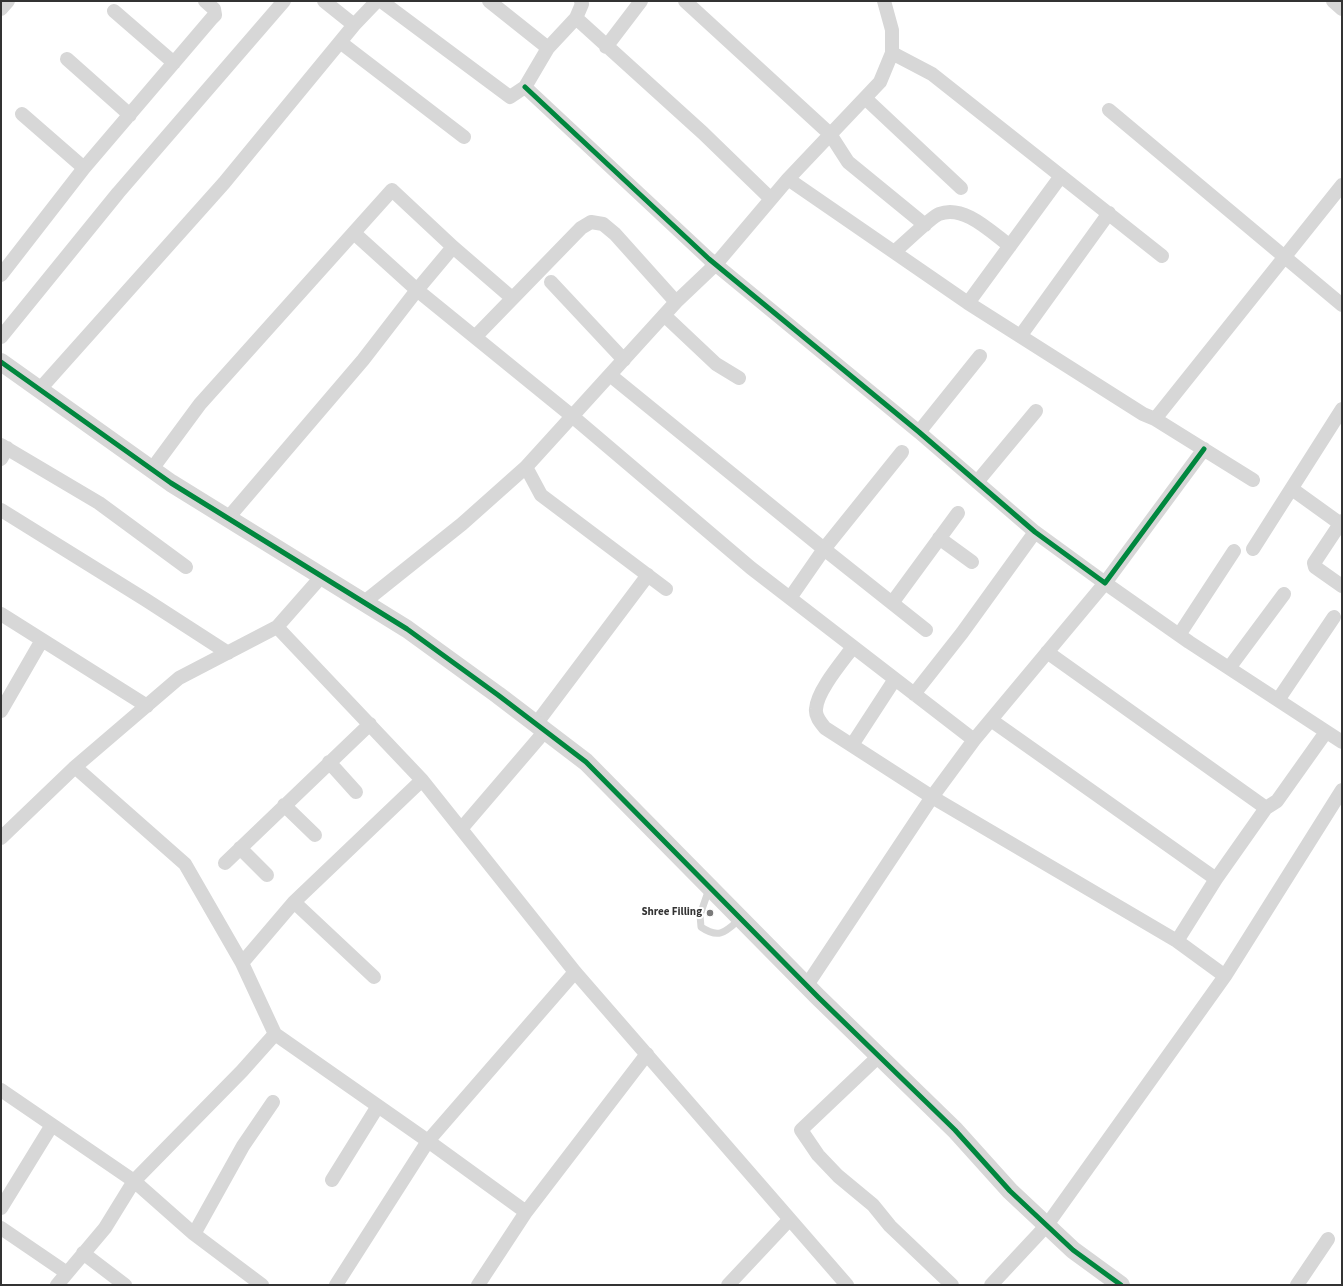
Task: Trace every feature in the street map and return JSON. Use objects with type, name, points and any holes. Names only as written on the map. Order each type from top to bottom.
[{"type":"street","points":[[1,9],[8,1]]},
{"type":"street","points":[[1,275],[84,168],[215,15],[214,9],[204,1]]},
{"type":"street","points":[[1,337],[118,193],[284,1]]},
{"type":"street","points":[[324,1],[354,25]]},
{"type":"street","points":[[40,390],[224,183],[354,25],[377,1]]},
{"type":"street","points":[[382,1],[510,97],[525,87],[548,48],[576,18],[582,4],[581,1]]},
{"type":"street","points":[[489,1],[548,48]]},
{"type":"street","points":[[606,47],[641,1]]},
{"type":"street","points":[[685,1],[830,134],[848,162],[925,225]]},
{"type":"street","points":[[363,603],[462,524],[526,467],[676,302],[716,264],[788,179],[880,82],[892,53],[892,30],[884,1]]},
{"type":"street","points":[[1332,1],[1342,9]]},
{"type":"street","points":[[114,11],[174,63]]},
{"type":"street","points":[[576,18],[606,47],[703,133],[771,199]]},
{"type":"street","points":[[340,42],[464,137]]},
{"type":"street","points":[[892,53],[932,74],[1162,256]]},
{"type":"street","points":[[67,59],[130,115]]},
{"type":"street","points":[[525,87],[716,264],[919,432],[1035,532],[1179,635],[1342,742]]},
{"type":"street","points":[[864,98],[961,188]]},
{"type":"street","points":[[1110,110],[1342,305]]},
{"type":"street","points":[[22,114],[84,168]]},
{"type":"street","points":[[968,303],[1061,176]]},
{"type":"street","points":[[788,179],[968,303],[1021,335],[1143,414],[1156,419],[1253,480]]},
{"type":"street","points":[[1156,419],[1342,185]]},
{"type":"street","points":[[152,469],[200,404],[392,190],[453,247],[512,298]]},
{"type":"street","points":[[894,252],[938,214],[952,211],[967,216],[1010,246]]},
{"type":"street","points":[[1021,335],[1109,214]]},
{"type":"street","points":[[475,337],[581,228],[590,222],[603,224],[615,234],[676,302]]},
{"type":"street","points":[[354,233],[416,290],[572,416],[751,568],[974,740]]},
{"type":"street","points":[[228,518],[363,360],[416,290],[453,247]]},
{"type":"street","points":[[551,282],[624,360]]},
{"type":"street","points":[[664,316],[716,364],[739,378]]},
{"type":"street","points":[[919,432],[980,356]]},
{"type":"street","points":[[1,362],[152,469],[407,630],[586,762],[807,985],[955,1130],[1010,1192],[1074,1250],[1121,1285]]},
{"type":"street","points":[[610,375],[926,630]]},
{"type":"street","points":[[1253,549],[1342,409]]},
{"type":"street","points":[[977,482],[1036,411]]},
{"type":"street","points":[[807,985],[932,797],[974,740],[1105,583],[1204,449]]},
{"type":"street","points":[[3,451],[99,503],[186,567]]},
{"type":"street","points":[[790,598],[824,549],[902,452]]},
{"type":"street","points":[[526,467],[541,495],[666,589]]},
{"type":"street","points":[[1292,489],[1341,523],[1314,563],[1315,567],[1342,586]]},
{"type":"street","points":[[1,510],[228,653]]},
{"type":"street","points":[[892,602],[958,513]]},
{"type":"street","points":[[914,694],[962,633],[1035,532]]},
{"type":"street","points":[[939,538],[972,562]]},
{"type":"street","points":[[1179,635],[1234,551]]},
{"type":"street","points":[[461,828],[540,727],[648,575]]},
{"type":"street","points":[[1,838],[75,767],[179,678],[277,627],[321,577]]},
{"type":"street","points":[[1229,668],[1284,594]]},
{"type":"street","points":[[1,614],[147,706]]},
{"type":"street","points":[[1278,700],[1334,617]]},
{"type":"street","points":[[277,627],[422,780],[576,972],[789,1220],[847,1285]]},
{"type":"street","points":[[1,711],[42,640]]},
{"type":"street","points":[[853,647],[817,699],[816,710],[818,720],[825,728],[932,797],[1177,941],[1225,976]]},
{"type":"street","points":[[1047,652],[1266,808]]},
{"type":"street","points":[[852,745],[894,679]]},
{"type":"street","points":[[991,720],[1216,879]]},
{"type":"street","points":[[225,863],[370,724]]},
{"type":"street","points":[[1177,941],[1216,879],[1266,808],[1277,801],[1326,732]]},
{"type":"street","points":[[329,762],[356,792]]},
{"type":"street","points":[[75,767],[185,864],[242,962],[275,1034],[428,1141],[526,1212]]},
{"type":"street","points":[[242,962],[294,902],[422,780]]},
{"type":"street","points":[[991,1285],[1047,1225],[1225,976],[1342,790]]},
{"type":"street","points":[[284,805],[315,835]]},
{"type":"street","points":[[240,848],[266,875]]},
{"type":"street","points":[[294,902],[374,976]]},
{"type":"street","points":[[336,1285],[428,1141],[576,972]]},
{"type":"street","points":[[57,1285],[105,1228],[134,1180],[242,1072],[275,1034]]},
{"type":"street","points":[[478,1285],[526,1212],[647,1054]]},
{"type":"street","points":[[879,1056],[802,1130],[818,1155],[838,1176],[873,1205],[890,1226],[952,1285]]},
{"type":"street","points":[[1,1090],[134,1180],[194,1234],[262,1285]]},
{"type":"street","points":[[194,1234],[243,1146],[273,1102]]},
{"type":"street","points":[[332,1180],[378,1106]]},
{"type":"street","points":[[1,1208],[52,1125]]},
{"type":"street","points":[[728,1285],[789,1220]]},
{"type":"street","points":[[1,1228],[67,1273]]},
{"type":"street","points":[[1297,1285],[1328,1239]]},
{"type":"street","points":[[84,1254],[125,1285]]},
{"type":"lane","points":[[710,887],[700,915],[701,928],[711,934],[723,933],[741,918]]},
{"type":"cycle path","points":[[525,87],[709,259],[919,432],[1035,532],[1105,583],[1204,449]]},
{"type":"cycle path","points":[[1,362],[171,483],[407,629],[498,695],[586,762],[818,997],[955,1130],[1010,1191],[1073,1250],[1121,1285]]},
{"type":"place","name":"Shree Filling","points":[[710,913]]}]
